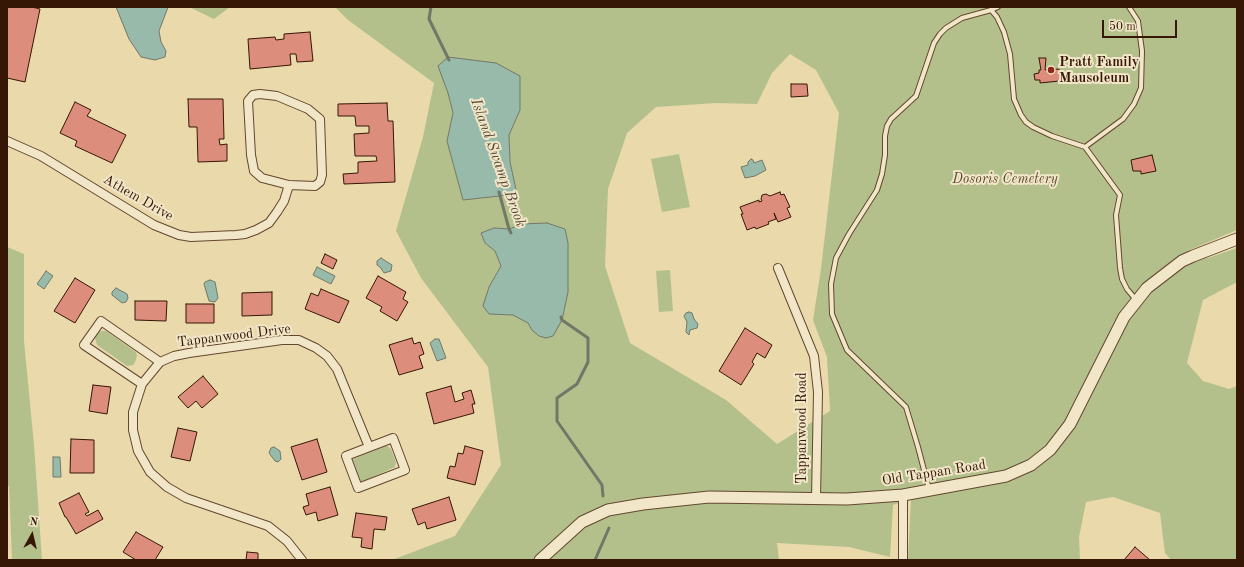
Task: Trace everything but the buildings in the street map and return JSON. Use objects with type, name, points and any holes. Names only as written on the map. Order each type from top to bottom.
[{"type":"street","points":[[260,94],[277,96],[308,109],[320,119],[322,175],[320,182],[315,186],[289,185],[262,178],[254,170],[251,155],[248,101],[253,95],[260,94]]},
{"type":"street","name":"Athem Drive","points":[[7,141],[41,156],[154,225],[179,235],[191,237],[236,235],[245,234],[256,230],[269,223],[284,201],[289,185]]},
{"type":"street","name":"Old Tappan Road","points":[[540,560],[582,522],[608,510],[643,504],[709,497],[847,499],[903,495],[929,492],[1006,476],[1031,465],[1050,450],[1070,424],[1124,317],[1147,288],[1182,262],[1193,256],[1237,239]]},
{"type":"street","name":"Tappanwood Road","points":[[778,268],[814,356],[818,392],[816,499]]},
{"type":"street","points":[[142,384],[84,345],[101,321],[160,362],[142,384],[133,412],[133,430],[138,452],[150,472],[167,488],[186,498],[268,526],[287,541],[300,559]]},
{"type":"street","name":"Tappanwood Drive","points":[[160,362],[174,356],[189,353],[282,340],[300,340],[328,356],[337,369],[369,447]]},
{"type":"street","points":[[392,438],[405,470],[358,488],[346,456],[369,447],[392,438]]},
{"type":"street","points":[[903,495],[903,560]]},
{"type":"lane","points":[[929,492],[906,407],[847,350],[832,314],[831,284],[836,258],[849,234],[877,190],[882,174],[885,156],[885,136],[887,126],[891,119],[916,96],[934,43],[946,28],[962,18],[998,7]]},
{"type":"lane","points":[[1085,147],[1123,119],[1134,104],[1141,88],[1142,52],[1138,21],[1129,7]]},
{"type":"lane","points":[[991,10],[997,17],[1004,32],[1010,54],[1014,100],[1021,115],[1026,122],[1033,127],[1052,136],[1085,147],[1120,195],[1116,215],[1120,268],[1122,279],[1127,289],[1137,301]]},
{"type":"green space","points":[[189,7],[230,7],[214,19]]},
{"type":"green space","name":"Dosoris Cemetery","points":[[335,7],[1237,7],[1237,230],[1187,251],[1208,258],[1237,248],[1237,282],[1203,300],[1187,363],[1203,381],[1229,389],[1237,386],[1237,560],[1171,560],[1165,553],[1160,513],[1113,497],[1086,502],[1079,537],[1080,560],[908,560],[911,499],[893,505],[890,557],[849,547],[777,543],[779,560],[392,560],[455,536],[501,465],[488,367],[421,278],[396,231],[423,137],[434,83],[348,20]],"holes":[[[790,54],[816,70],[839,113],[821,269],[813,320],[827,357],[830,411],[777,444],[726,400],[630,343],[605,266],[608,189],[627,133],[656,107],[716,103],[757,104],[772,73]],[[448,93],[520,110],[509,135],[510,162],[517,194],[463,200],[447,141],[453,113]],[[547,223],[565,229],[568,292],[532,330],[528,323],[513,315],[489,314],[489,287],[501,266],[495,251],[485,243],[481,233],[494,228],[509,229],[522,224]]]},
{"type":"green space","points":[[679,154],[690,207],[662,212],[651,159]]},
{"type":"green space","points":[[7,247],[24,254],[24,341],[34,445],[42,560],[12,560],[9,486],[7,486]]},
{"type":"green space","points":[[670,270],[673,311],[659,312],[656,271]]},
{"type":"green space","points":[[106,331],[136,352],[137,356],[133,365],[127,366],[97,345],[95,338],[99,332]]},
{"type":"green space","points":[[385,446],[391,449],[396,462],[395,467],[364,481],[360,481],[352,463],[353,459]]},
{"type":"water","points":[[116,7],[168,7],[159,31],[161,42],[166,51],[165,57],[155,60],[141,57],[129,39]]},
{"type":"water","points":[[448,57],[496,63],[520,76],[520,110],[509,135],[510,162],[517,194],[463,200],[447,141],[453,113],[448,93],[438,66]]},
{"type":"water","points":[[751,159],[754,163],[762,160],[766,170],[755,176],[745,178],[741,167],[748,165],[748,162]]},
{"type":"water","points":[[547,223],[565,229],[568,243],[568,292],[562,320],[553,336],[546,338],[539,336],[532,330],[528,323],[513,315],[489,314],[483,306],[489,287],[501,266],[495,251],[485,243],[481,233],[494,228],[509,229],[522,224]]},
{"type":"water","points":[[381,258],[392,265],[391,271],[384,273],[377,265],[377,261]]},
{"type":"water","points":[[317,267],[335,276],[331,284],[313,275]]},
{"type":"water","points":[[46,271],[53,276],[44,289],[37,284]]},
{"type":"water","points":[[210,280],[215,282],[218,298],[215,302],[209,301],[204,284]]},
{"type":"water","points":[[116,288],[127,294],[128,298],[126,302],[122,303],[112,295],[112,292]]},
{"type":"water","points":[[689,312],[692,313],[698,324],[697,328],[690,330],[689,335],[686,332],[687,322],[684,316]]},
{"type":"water","points":[[435,339],[439,339],[446,358],[437,361],[430,343]]},
{"type":"water","points":[[274,447],[280,451],[281,459],[278,462],[275,461],[269,453],[271,448]]},
{"type":"water","points":[[53,457],[60,457],[61,477],[53,477]]},
{"type":"waterway","name":"Island Swamp Brook","points":[[431,7],[429,19],[449,60]]},
{"type":"waterway","name":"Island Swamp Brook","points":[[499,192],[511,233]]},
{"type":"waterway","name":"Island Swamp Brook","points":[[561,317],[562,320],[588,338],[588,362],[577,384],[557,398],[557,421],[602,485],[603,496]]},
{"type":"waterway","name":"Island Swamp Brook","points":[[595,560],[609,528]]},
{"type":"place","name":"Pratt Family Mausoleum","points":[[1051,70]]}]
